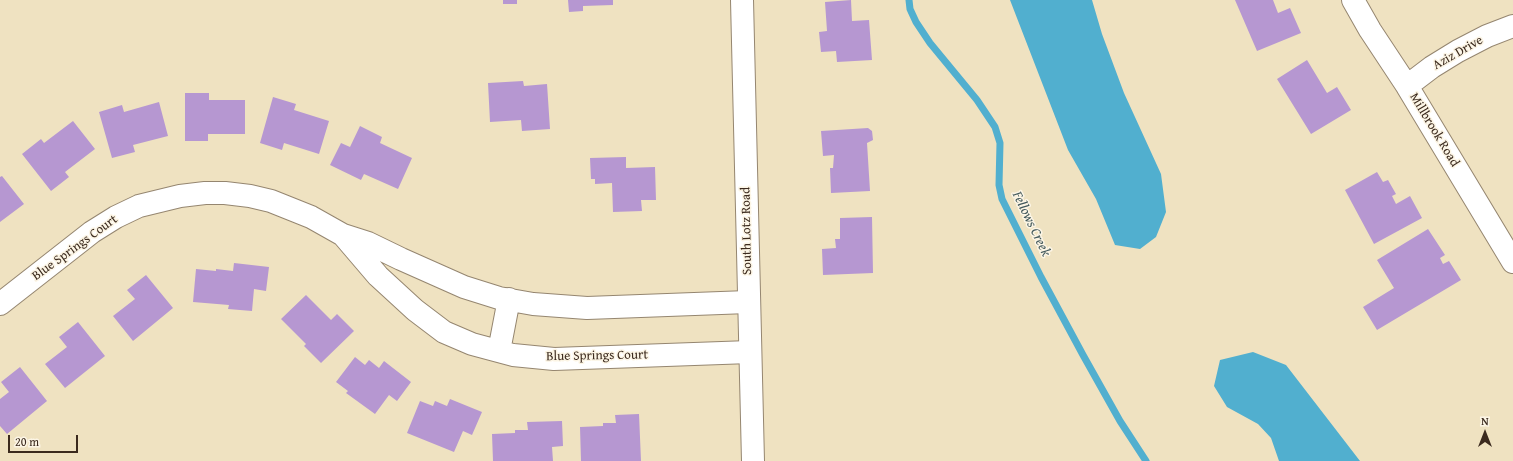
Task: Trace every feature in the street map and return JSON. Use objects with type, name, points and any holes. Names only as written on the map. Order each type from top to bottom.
[{"type":"street","name":"South Lotz Road","points":[[742,0],[748,302],[753,461]]},
{"type":"street","name":"Millbrook Road","points":[[1353,0],[1370,30],[1407,86],[1513,262]]},
{"type":"street","name":"Aziz Drive","points":[[1407,86],[1432,67],[1458,51],[1487,36],[1513,26]]},
{"type":"street","name":"Blue Springs Court","points":[[0,304],[92,232],[116,217],[139,206],[180,196],[205,193],[224,193],[250,196],[270,201],[311,217],[343,235],[378,276],[415,310],[444,332],[472,344],[513,355],[554,359],[750,352]]},
{"type":"street","points":[[343,235],[368,242],[401,259],[464,287],[533,304],[587,308],[748,302]]},
{"type":"street","points":[[499,351],[509,299]]},
{"type":"water","points":[[1010,0],[1092,0],[1102,34],[1124,93],[1161,174],[1166,212],[1156,237],[1140,249],[1115,245],[1096,199],[1068,150]]},
{"type":"water","points":[[1253,352],[1286,365],[1360,461],[1279,461],[1271,438],[1258,424],[1227,407],[1214,386],[1220,360]]},
{"type":"building","points":[[503,0],[517,0],[517,4],[503,4]]},
{"type":"building","points":[[568,0],[613,0],[613,5],[583,6],[583,11],[569,12]]},
{"type":"building","points":[[851,0],[852,21],[869,20],[872,60],[837,62],[836,51],[821,52],[819,32],[827,31],[825,2]]},
{"type":"building","points":[[1235,0],[1273,0],[1278,13],[1290,8],[1301,33],[1257,51]]},
{"type":"building","points":[[1307,60],[1327,93],[1337,87],[1351,110],[1311,134],[1277,79]]},
{"type":"building","points":[[523,81],[524,86],[547,84],[550,129],[522,131],[521,120],[490,122],[488,83]]},
{"type":"building","points":[[185,93],[209,93],[209,100],[245,100],[245,134],[208,134],[208,141],[185,141]]},
{"type":"building","points":[[273,97],[296,104],[294,110],[329,121],[319,154],[284,143],[282,150],[260,143]]},
{"type":"building","points":[[159,102],[168,136],[133,145],[135,152],[112,158],[99,112],[122,105],[124,112]]},
{"type":"building","points":[[73,121],[95,149],[65,172],[69,177],[51,191],[22,154],[41,139],[44,143]]},
{"type":"building","points":[[360,126],[382,137],[380,143],[412,158],[398,189],[364,174],[361,180],[330,165],[341,143],[350,147]]},
{"type":"building","points":[[868,128],[872,131],[873,140],[867,143],[870,191],[831,193],[830,168],[833,168],[834,155],[823,156],[821,131]]},
{"type":"building","points":[[626,157],[626,168],[655,167],[656,200],[641,200],[642,211],[613,212],[612,183],[595,184],[595,179],[591,179],[590,158]]},
{"type":"building","points":[[1377,172],[1383,182],[1388,180],[1396,194],[1392,196],[1396,204],[1410,196],[1422,218],[1374,244],[1345,190]]},
{"type":"building","points":[[2,176],[24,204],[0,222],[0,177]]},
{"type":"building","points":[[872,217],[873,273],[823,275],[822,249],[836,248],[835,239],[840,239],[840,218]]},
{"type":"building","points":[[1428,229],[1445,255],[1440,258],[1443,264],[1449,261],[1461,280],[1377,330],[1363,307],[1394,288],[1377,260]]},
{"type":"building","points":[[234,263],[269,267],[266,291],[254,289],[252,311],[228,309],[229,305],[193,302],[196,269],[233,271]]},
{"type":"building","points":[[146,275],[173,308],[133,341],[113,316],[135,299],[127,290]]},
{"type":"building","points":[[306,295],[331,320],[337,314],[354,331],[321,363],[304,346],[306,344],[281,319]]},
{"type":"building","points":[[78,322],[105,356],[65,388],[45,364],[67,347],[59,337]]},
{"type":"building","points":[[355,357],[365,365],[369,360],[379,368],[384,361],[411,382],[397,401],[389,395],[375,414],[346,393],[348,391],[336,382]]},
{"type":"building","points":[[20,367],[47,401],[7,434],[0,426],[0,399],[9,392],[1,382]]},
{"type":"building","points":[[450,399],[482,412],[472,435],[463,431],[454,452],[407,433],[420,401],[433,406],[435,401],[447,406]]},
{"type":"building","points":[[639,414],[641,461],[581,461],[580,427],[603,426],[603,423],[616,423],[615,415]]},
{"type":"building","points":[[562,421],[563,446],[552,447],[553,461],[493,461],[492,434],[515,433],[515,430],[528,430],[527,422]]},
{"type":"waterway","name":"Fellows Creek","points":[[909,0],[910,9],[916,22],[930,43],[977,100],[995,127],[1000,143],[999,185],[1002,199],[1041,277],[1083,355],[1120,421],[1146,461]]}]
